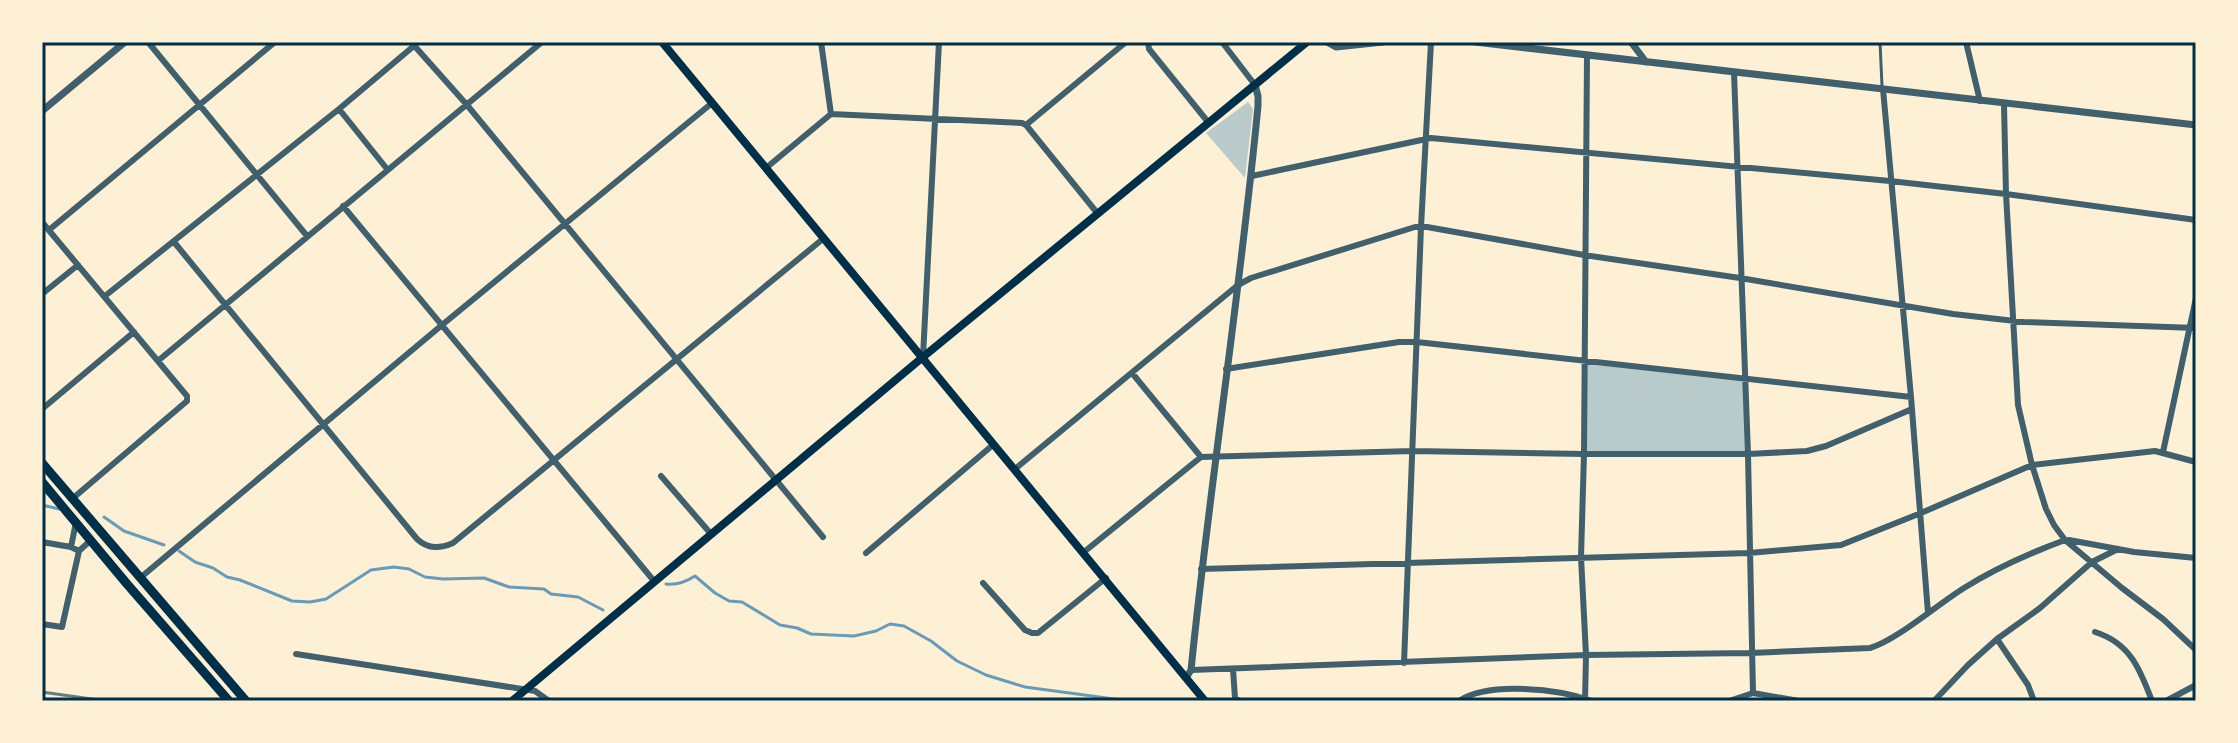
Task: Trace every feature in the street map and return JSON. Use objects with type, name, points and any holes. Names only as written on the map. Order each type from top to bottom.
[{"type":"main road","points":[[662,42],[1084,552],[1189,674],[1205,701]]},
{"type":"main road","points":[[512,701],[923,357],[1307,42]]},
{"type":"main road","points":[[42,463],[246,701]]},
{"type":"main road","points":[[42,482],[229,701]]},
{"type":"street","points":[[148,42],[307,236]]},
{"type":"street","points":[[49,230],[275,42]]},
{"type":"street","points":[[159,360],[542,42]]},
{"type":"street","points":[[821,42],[831,114]]},
{"type":"street","points":[[923,357],[939,42]]},
{"type":"street","points":[[1026,125],[1126,42]]},
{"type":"street","points":[[1148,42],[1149,49],[1208,122]]},
{"type":"street","points":[[1222,42],[1255,85],[1258,106],[1252,176],[1189,674],[1233,669],[1586,655],[1870,648],[1885,642],[1998,568],[2065,540],[2196,558]]},
{"type":"street","points":[[1327,42],[1336,47],[1383,42]]},
{"type":"street","points":[[1404,663],[1431,42]]},
{"type":"street","points":[[1475,42],[2196,125]]},
{"type":"street","points":[[1631,42],[1646,62]]},
{"type":"street","points":[[1966,42],[1980,101]]},
{"type":"street","points":[[42,111],[120,43]]},
{"type":"street","points":[[105,296],[339,109],[413,44],[467,105],[823,537]]},
{"type":"street","points":[[1459,701],[1496,689],[1559,693],[1587,700],[1581,557],[1587,56]]},
{"type":"street","points":[[1734,72],[1753,693]]},
{"type":"street","points":[[1883,89],[1928,613]]},
{"type":"street","points":[[140,578],[712,103]]},
{"type":"street","points":[[2004,105],[2018,405],[2046,509],[2065,540],[2163,619],[2196,650]]},
{"type":"street","points":[[339,109],[387,169]]},
{"type":"street","points":[[766,168],[831,114],[1022,123],[1098,214]]},
{"type":"street","points":[[1252,176],[1426,138],[1890,181],[2196,220]]},
{"type":"street","points":[[343,206],[654,581]]},
{"type":"street","points":[[42,222],[187,396],[187,401],[72,499]]},
{"type":"street","points":[[1015,469],[1238,285],[1251,278],[1415,227],[2014,321],[2194,328]]},
{"type":"street","points":[[174,242],[417,539],[423,545],[438,548],[453,543],[824,238]]},
{"type":"street","points":[[42,294],[78,265]]},
{"type":"street","points":[[2163,452],[2194,328],[2196,298]]},
{"type":"street","points":[[42,409],[134,332]]},
{"type":"street","points":[[1226,369],[1399,342],[1417,342],[1911,397]]},
{"type":"street","points":[[1132,373],[1201,457]]},
{"type":"street","points":[[1084,552],[1201,457],[1413,451],[1748,454],[1817,450],[1912,409]]},
{"type":"street","points":[[866,553],[994,444]]},
{"type":"street","points":[[1201,569],[1749,553],[1841,545],[2032,465],[2163,452],[2196,462]]},
{"type":"street","points":[[661,476],[711,534]]},
{"type":"street","points":[[71,547],[76,522]]},
{"type":"street","points":[[42,624],[62,627],[79,551],[91,540]]},
{"type":"street","points":[[42,542],[79,551]]},
{"type":"street","points":[[1934,701],[1997,639],[2040,608],[2092,562],[2118,549]]},
{"type":"street","points":[[983,583],[1025,630],[1038,633],[1106,578]]},
{"type":"street","points":[[2095,632],[2112,637],[2128,653],[2152,701]]},
{"type":"street","points":[[1997,639],[2025,680],[2034,701]]},
{"type":"street","points":[[296,654],[535,691],[549,701]]},
{"type":"street","points":[[1233,669],[1235,698],[1240,701]]},
{"type":"street","points":[[2166,701],[2196,685]]},
{"type":"street","points":[[1729,701],[1753,693],[1799,701]]},
{"type":"lane","points":[[1880,42],[1883,89]]},
{"type":"shaded area","points":[[1248,102],[1253,109],[1245,178],[1206,133]]},
{"type":"shaded area","points":[[1584,361],[1745,380],[1748,454],[1584,454]]},
{"type":"waterway","points":[[42,505],[59,509]]},
{"type":"waterway","points":[[104,517],[124,531],[164,545]]},
{"type":"waterway","points":[[179,551],[227,577],[292,601],[326,599],[371,570],[394,567],[409,569],[425,577],[484,578],[509,587],[544,589],[551,594],[578,597],[603,610]]},
{"type":"waterway","points":[[666,584],[681,583],[695,576],[729,601],[742,602],[780,625],[811,634],[854,636],[890,624],[904,626],[957,661],[986,675],[1025,687],[1129,701]]},
{"type":"railway","points":[[42,692],[106,701]]}]
